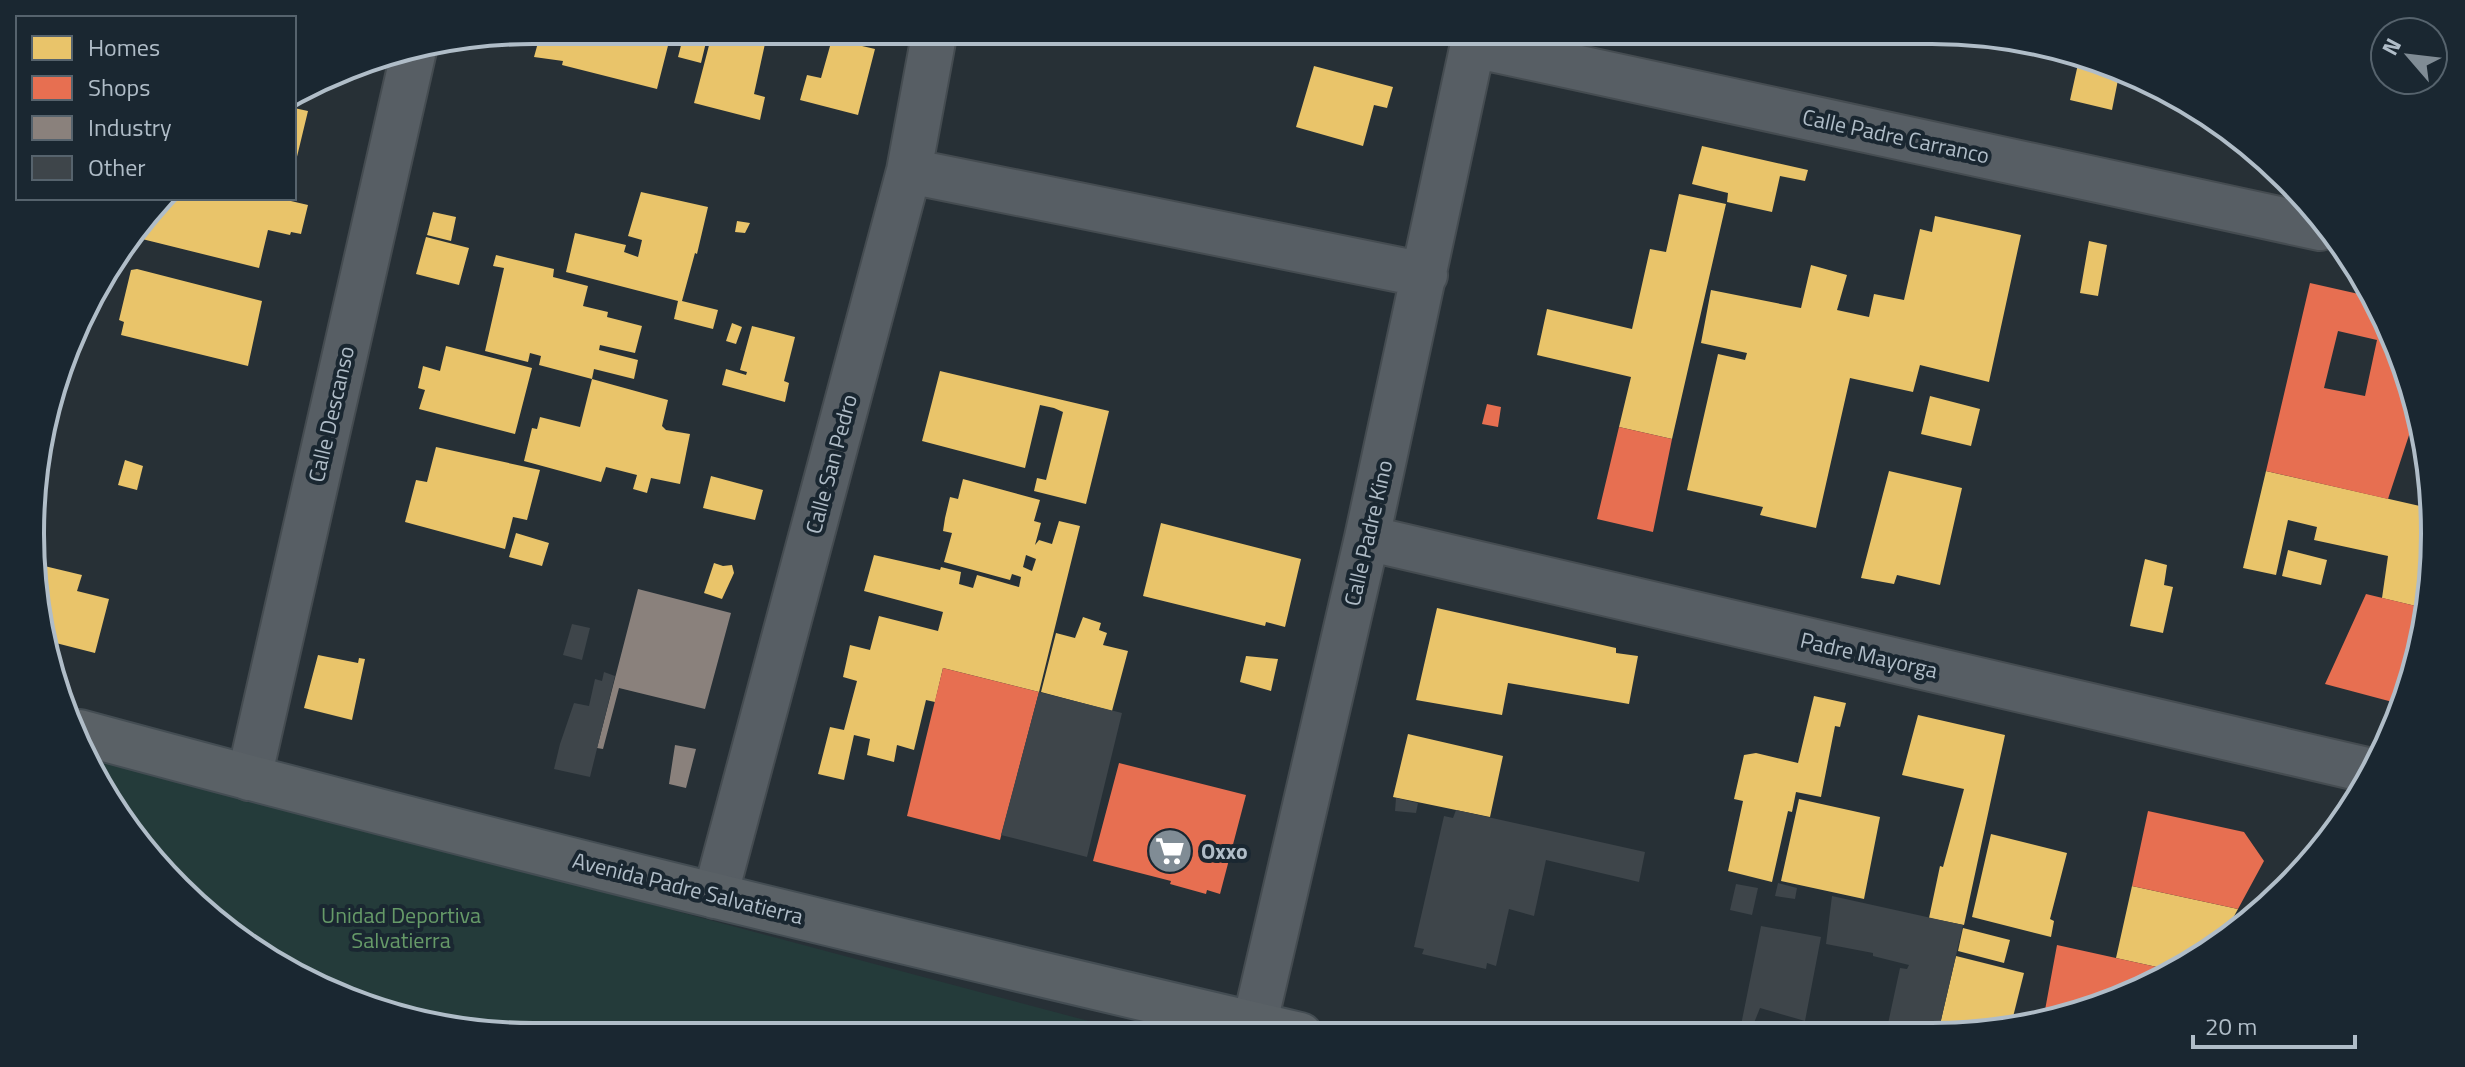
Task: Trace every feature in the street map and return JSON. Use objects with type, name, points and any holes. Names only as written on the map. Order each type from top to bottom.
[{"type":"main road","name":"Avenida Padre Salvatierra","points":[[87,734],[249,778],[1226,1023]]},
{"type":"street","name":"Calle San Pedro","points":[[715,896],[909,171],[932,44]]},
{"type":"street","name":"Calle Padre Kino","points":[[1256,1023],[1367,538],[1474,44]]},
{"type":"street","name":"Calle Padre Carranco","points":[[1506,44],[2312,226]]},
{"type":"street","name":"Calle Descanso","points":[[249,778],[412,60]]},
{"type":"street","points":[[909,171],[1425,275]]},
{"type":"street","name":"Padre Mayorga","points":[[1367,538],[2360,769]]},
{"type":"green space","name":"Unidad Deportiva Salvatierra","points":[[98,757],[1096,1023],[534,1023],[470,1019],[407,1006],[317,973],[262,941],[211,902],[187,880],[145,831]]},
{"type":"building: Homes","points":[[538,44],[668,44],[657,89],[562,65],[563,61],[534,57]]},
{"type":"building: Homes","points":[[681,44],[706,44],[701,63],[678,57]]},
{"type":"building: Homes","points":[[709,44],[765,44],[754,94],[765,97],[760,120],[694,103]]},
{"type":"building: Homes","points":[[831,44],[854,44],[875,49],[858,115],[800,100],[807,75],[821,78]]},
{"type":"building: Homes","points":[[1314,66],[1393,87],[1387,108],[1374,105],[1363,146],[1296,127]]},
{"type":"building: Homes","points":[[2077,67],[2118,81],[2112,110],[2070,100]]},
{"type":"building: Homes","points":[[296,108],[308,111],[296,161]]},
{"type":"building: Homes","points":[[1702,146],[1808,170],[1805,181],[1780,176],[1772,212],[1727,202],[1728,193],[1692,184]]},
{"type":"building: Homes","points":[[641,192],[708,207],[682,301],[718,310],[713,329],[674,319],[678,301],[566,272],[575,233],[626,245],[624,252],[638,257],[642,240],[628,236]]},
{"type":"building: Homes","points":[[1679,194],[1726,204],[1672,439],[1619,427],[1631,377],[1537,355],[1547,309],[1632,329],[1650,249],[1666,252]]},
{"type":"building: Homes","points":[[175,200],[287,200],[308,205],[301,234],[268,230],[259,268],[143,239]]},
{"type":"building: Homes","points":[[433,212],[456,217],[451,241],[427,235]]},
{"type":"building: Homes","points":[[1935,216],[2021,235],[1989,382],[1920,365],[1913,392],[1850,378],[1816,528],[1760,515],[1763,507],[1687,490],[1718,354],[1745,360],[1747,353],[1701,343],[1711,290],[1801,308],[1811,265],[1847,275],[1837,310],[1869,317],[1874,294],[1904,300],[1920,229],[1932,232]]},
{"type":"building: Homes","points":[[737,221],[750,223],[745,233],[735,232]]},
{"type":"building: Homes","points":[[426,237],[469,248],[459,285],[416,274]]},
{"type":"building: Homes","points":[[2089,241],[2107,245],[2098,296],[2080,293]]},
{"type":"building: Homes","points":[[496,255],[554,269],[553,277],[588,286],[583,306],[608,312],[607,317],[642,326],[635,353],[600,345],[599,350],[638,360],[634,379],[594,369],[592,379],[539,365],[541,356],[530,353],[528,362],[485,351],[504,268],[493,266]]},
{"type":"building: Homes","points":[[131,270],[262,301],[248,366],[121,335],[124,322],[119,320]]},
{"type":"building: Homes","points":[[732,323],[742,327],[736,344],[726,341]]},
{"type":"building: Homes","points":[[752,326],[795,337],[784,381],[789,383],[785,402],[722,385],[726,369],[746,375],[747,372],[740,370]]},
{"type":"building: Homes","points":[[446,346],[532,368],[515,434],[419,409],[425,390],[418,388],[423,366],[440,371]]},
{"type":"building: Homes","points":[[940,371],[1109,411],[1086,504],[1034,491],[1037,478],[1046,480],[1063,412],[1054,408],[1040,405],[1025,468],[922,441]]},
{"type":"building: Homes","points":[[592,379],[668,400],[662,426],[666,430],[690,434],[680,484],[651,478],[647,493],[633,489],[637,475],[606,467],[601,482],[524,461],[532,428],[537,429],[540,417],[580,427]]},
{"type":"building: Homes","points":[[1930,396],[1980,409],[1971,446],[1921,434]]},
{"type":"building: Homes","points":[[436,447],[540,470],[527,520],[513,517],[505,549],[405,522],[416,480],[427,482]]},
{"type":"building: Homes","points":[[125,460],[143,466],[137,490],[118,485]]},
{"type":"building: Homes","points":[[1889,471],[1962,488],[1940,585],[1897,575],[1894,584],[1861,578]]},
{"type":"building: Homes","points":[[2266,471],[2420,506],[2420,566],[2416,606],[2382,598],[2388,556],[2314,540],[2317,527],[2288,520],[2276,575],[2243,568]]},
{"type":"building: Homes","points":[[711,476],[763,490],[755,520],[703,508]]},
{"type":"building: Homes","points":[[963,479],[1040,500],[1034,521],[1041,523],[1035,545],[1039,540],[1052,544],[1059,521],[1080,526],[1039,692],[943,668],[935,702],[926,700],[914,750],[897,745],[894,762],[867,755],[870,739],[854,735],[844,780],[818,774],[830,727],[844,730],[857,681],[843,677],[850,645],[870,650],[879,616],[938,631],[943,612],[864,591],[874,555],[961,572],[959,584],[973,588],[977,575],[1019,587],[1021,577],[1012,574],[1010,580],[944,562],[952,533],[943,531],[945,518],[950,497],[958,499]],"holes":[[[1026,555],[1036,559],[1032,571],[1023,567]]]},
{"type":"building: Homes","points":[[1161,523],[1301,559],[1285,627],[1266,622],[1265,626],[1143,596]]},
{"type":"building: Homes","points":[[516,533],[549,543],[542,566],[509,557]]},
{"type":"building: Homes","points":[[2288,550],[2327,560],[2321,585],[2282,576]]},
{"type":"building: Homes","points":[[2145,559],[2167,565],[2164,585],[2173,587],[2163,633],[2130,626]]},
{"type":"building: Homes","points":[[714,563],[732,565],[734,573],[722,599],[704,593]]},
{"type":"building: Homes","points":[[45,566],[82,575],[77,591],[109,599],[95,653],[57,643]]},
{"type":"building: Homes","points":[[1437,608],[1616,648],[1616,653],[1638,656],[1629,704],[1508,683],[1502,715],[1416,700]]},
{"type":"building: Homes","points":[[1083,617],[1101,623],[1099,630],[1107,633],[1103,645],[1128,651],[1112,711],[1041,692],[1056,633],[1075,638]]},
{"type":"building: Homes","points":[[318,655],[358,663],[359,658],[365,659],[352,720],[304,708]]},
{"type":"building: Homes","points":[[1246,656],[1278,659],[1271,691],[1240,682]]},
{"type":"building: Homes","points":[[1814,696],[1846,703],[1840,727],[1835,726],[1821,797],[1796,792],[1792,812],[1788,811],[1772,882],[1728,871],[1743,801],[1734,799],[1744,755],[1756,753],[1798,763]]},
{"type":"building: Homes","points":[[1918,715],[2005,735],[1964,925],[1929,918],[1940,866],[1943,867],[1964,789],[1902,775]]},
{"type":"building: Homes","points":[[1408,734],[1503,756],[1490,817],[1393,797]]},
{"type":"building: Homes","points":[[1799,799],[1880,817],[1864,899],[1781,881]]},
{"type":"building: Homes","points":[[1991,834],[2067,853],[2050,919],[2054,921],[2051,937],[1972,917]]},
{"type":"building: Homes","points":[[2132,886],[2238,909],[2232,919],[2203,941],[2158,967],[2116,958]]},
{"type":"building: Homes","points":[[1963,928],[2010,940],[2004,963],[1958,951]]},
{"type":"building: Homes","points":[[1956,956],[2024,973],[2013,1016],[1940,1023]]},
{"type":"building: Shops","points":[[2310,283],[2358,294],[2371,317],[2395,376],[2410,431],[2388,499],[2266,471]],"holes":[[[2338,331],[2377,340],[2365,396],[2324,388]]]},
{"type":"building: Shops","points":[[1487,404],[1501,407],[1498,427],[1482,424]]},
{"type":"building: Shops","points":[[1619,427],[1672,439],[1653,532],[1597,519]]},
{"type":"building: Shops","points":[[2366,594],[2416,606],[2391,702],[2325,684]]},
{"type":"building: Shops","points":[[943,668],[1039,692],[1000,840],[907,816]]},
{"type":"building: Shops","points":[[1119,763],[1246,795],[1220,894],[1207,890],[1206,894],[1170,884],[1171,881],[1093,861]]},
{"type":"building: Shops","points":[[2148,811],[2244,832],[2264,861],[2238,909],[2132,886]]},
{"type":"building: Shops","points":[[2057,945],[2158,967],[2119,986],[2045,1009]]},
{"type":"building: Industry","points":[[638,589],[731,613],[705,709],[619,688],[603,749],[597,748]]},
{"type":"building: Industry","points":[[675,745],[696,749],[686,788],[669,784]]},
{"type":"building: Other","points":[[572,624],[590,628],[582,660],[563,655]]},
{"type":"building: Other","points":[[604,672],[615,676],[590,777],[554,769],[574,703],[589,706],[595,679],[602,681]]},
{"type":"building: Other","points":[[1039,692],[1122,713],[1087,857],[1001,835]]},
{"type":"building: Other","points":[[1396,798],[1418,803],[1416,813],[1395,811]]},
{"type":"building: Other","points":[[1456,810],[1645,852],[1639,882],[1546,860],[1534,916],[1509,909],[1496,966],[1487,963],[1486,969],[1422,954],[1424,949],[1414,947],[1444,816],[1453,818]]},
{"type":"building: Other","points":[[1778,883],[1797,888],[1795,899],[1775,896]]},
{"type":"building: Other","points":[[1736,884],[1758,888],[1752,915],[1730,910]]},
{"type":"building: Other","points":[[1832,896],[1963,925],[1940,1023],[1888,1023],[1900,968],[1907,969],[1909,965],[1873,956],[1873,953],[1826,944]]},
{"type":"building: Other","points":[[1761,926],[1821,937],[1805,1021],[1760,1008],[1754,1023],[1741,1023]]},
{"type":"place","name":"Oxxo","points":[[1170,851]]}]
